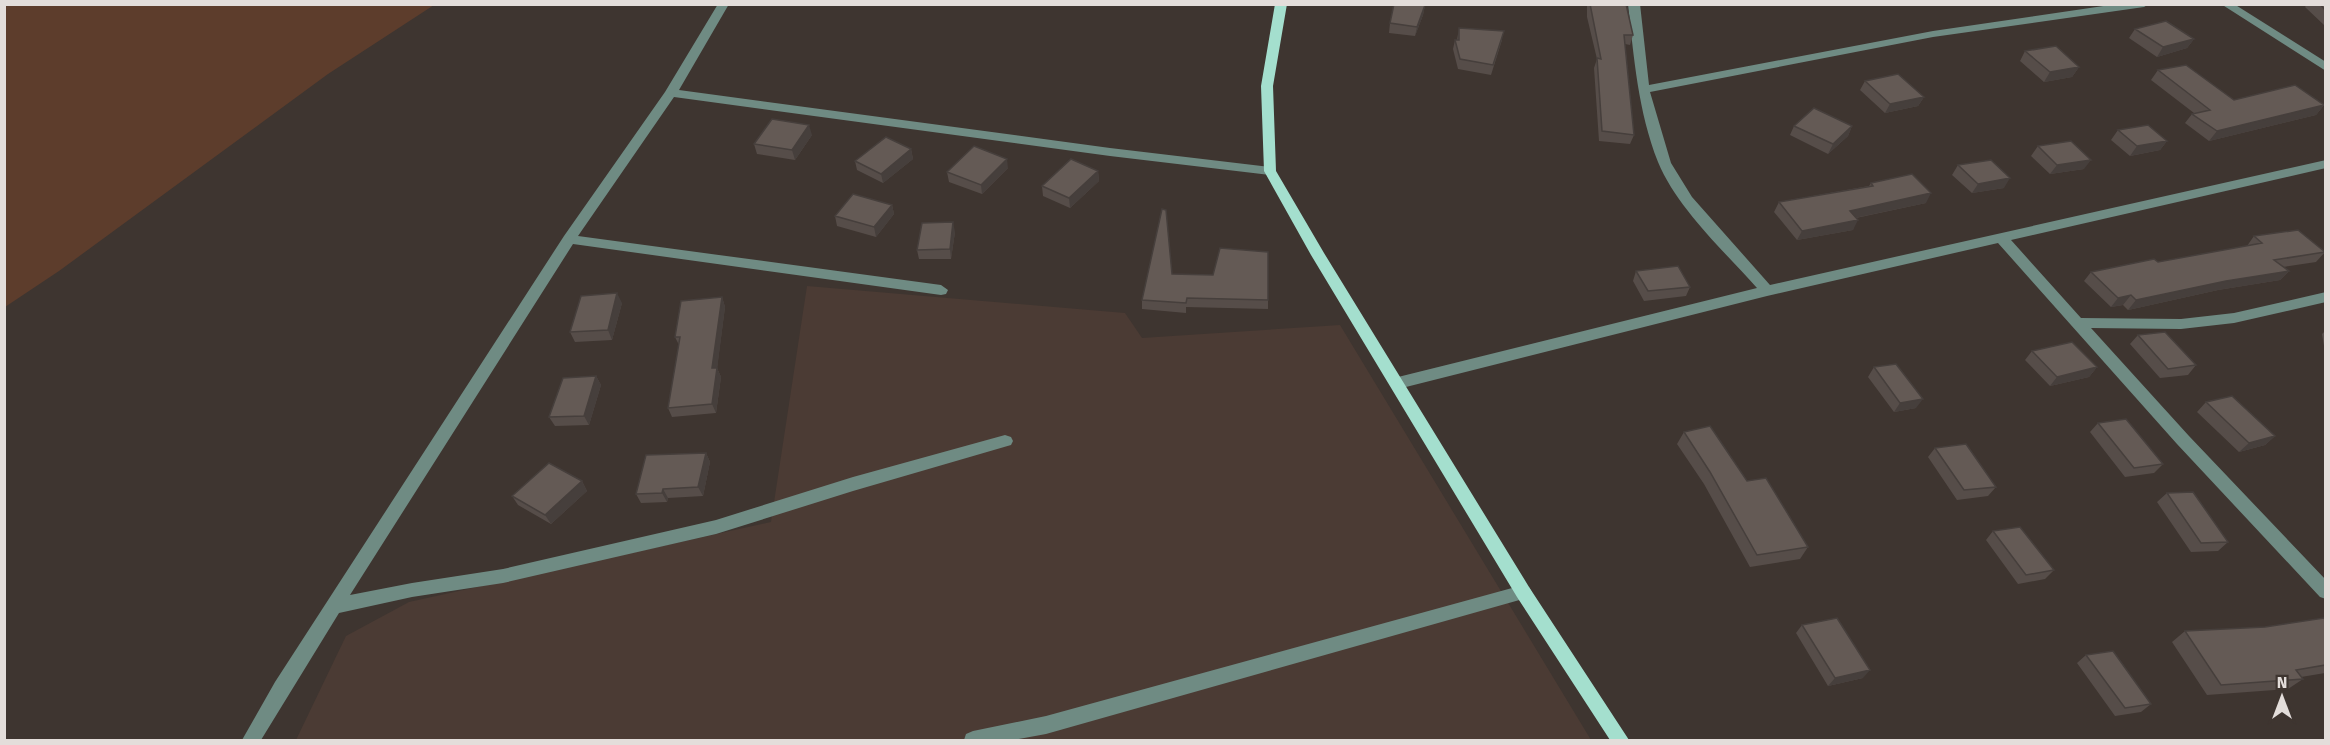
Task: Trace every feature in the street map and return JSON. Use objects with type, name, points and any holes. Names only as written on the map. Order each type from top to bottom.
[{"type":"main road","points":[[1281,4],[1267,86],[1270,171],[1318,255],[1398,383],[1523,592],[1620,741]]},
{"type":"street","points":[[251,741],[281,688],[569,239],[671,93],[724,4]]},
{"type":"street","points":[[1634,4],[1643,90],[1665,163],[1687,200],[1767,291]]},
{"type":"street","points":[[1643,90],[1934,34],[2144,4]]},
{"type":"street","points":[[2226,4],[2325,68]]},
{"type":"street","points":[[671,93],[1132,155],[1270,171]]},
{"type":"street","points":[[1398,383],[1767,291],[2325,164]]},
{"type":"street","points":[[2000,237],[2183,440],[2325,591]]},
{"type":"street","points":[[569,239],[941,290]]},
{"type":"street","points":[[2079,323],[2181,324],[2234,318],[2325,297]]},
{"type":"street","points":[[335,606],[412,590],[503,576],[716,527],[853,484],[1005,441]]},
{"type":"street","points":[[973,741],[1046,725],[1523,592]]},
{"type":"shaded area","points":[[5,4],[434,5],[328,74],[59,271],[5,307]]},
{"type":"shaded area","points":[[807,286],[1125,313],[1142,338],[1340,325],[1591,740],[296,740],[346,636],[409,602],[771,522]]},
{"type":"building","points":[[1394,4],[1425,5],[1417,27],[1390,23]]},
{"type":"building","points":[[1590,4],[1626,4],[1633,35],[1624,35],[1634,135],[1602,131],[1597,58],[1601,59]]},
{"type":"building","points":[[2166,21],[2194,39],[2163,47],[2135,29]]},
{"type":"building","points":[[1459,28],[1504,31],[1493,65],[1460,59],[1455,40],[1459,40]]},
{"type":"building","points":[[2056,46],[2079,67],[2050,72],[2025,51]]},
{"type":"building","points":[[2186,65],[2234,100],[2295,85],[2324,105],[2217,131],[2192,114],[2210,110],[2158,70]]},
{"type":"building","points":[[1898,74],[1924,97],[1890,104],[1865,81]]},
{"type":"building","points":[[1814,108],[1852,126],[1833,144],[1794,126]]},
{"type":"building","points":[[772,119],[809,125],[792,150],[754,144]]},
{"type":"building","points":[[2148,125],[2167,141],[2137,146],[2118,130]]},
{"type":"building","points":[[886,137],[911,149],[881,174],[855,161]]},
{"type":"building","points":[[2071,141],[2091,160],[2057,165],[2038,146]]},
{"type":"building","points":[[974,146],[1007,159],[981,185],[947,172]]},
{"type":"building","points":[[1071,159],[1098,171],[1069,198],[1042,186]]},
{"type":"building","points":[[1991,160],[2010,178],[1978,184],[1958,165]]},
{"type":"building","points":[[1912,174],[1931,193],[1850,211],[1858,220],[1802,231],[1779,202],[1873,186],[1871,183]]},
{"type":"building","points":[[853,194],[892,205],[874,227],[835,216]]},
{"type":"building","points":[[1162,209],[1166,210],[1172,274],[1213,275],[1220,248],[1268,252],[1268,300],[1187,298],[1186,303],[1142,300]]},
{"type":"building","points":[[953,222],[950,249],[917,250],[922,223]]},
{"type":"building","points":[[2298,230],[2325,252],[2274,260],[2289,271],[2226,281],[2136,300],[2131,295],[2118,298],[2091,272],[2154,259],[2158,262],[2262,243],[2254,236]]},
{"type":"building","points":[[1678,266],[1690,287],[1648,291],[1636,271]]},
{"type":"building","points":[[617,293],[608,330],[570,332],[581,296]]},
{"type":"building","points":[[722,297],[712,368],[717,368],[712,404],[668,408],[680,337],[675,337],[681,301]]},
{"type":"building","points":[[2165,332],[2196,365],[2168,369],[2138,335]]},
{"type":"building","points":[[2072,342],[2097,367],[2057,377],[2032,351]]},
{"type":"building","points":[[1896,364],[1923,399],[1900,403],[1874,367]]},
{"type":"building","points":[[596,376],[584,416],[549,417],[563,378]]},
{"type":"building","points":[[2232,396],[2275,436],[2249,443],[2206,402]]},
{"type":"building","points":[[2126,419],[2163,464],[2134,468],[2098,423]]},
{"type":"building","points":[[1710,426],[1747,481],[1766,478],[1808,547],[1757,555],[1710,472],[1684,432]]},
{"type":"building","points":[[1966,444],[1996,487],[1964,490],[1935,448]]},
{"type":"building","points":[[706,453],[698,487],[663,489],[662,493],[636,494],[646,455]]},
{"type":"building","points":[[549,463],[582,481],[545,515],[512,496]]},
{"type":"building","points":[[2193,492],[2228,542],[2201,543],[2167,493]]},
{"type":"building","points":[[2020,527],[2054,570],[2026,575],[1993,531]]},
{"type":"building","points":[[1837,618],[1870,670],[1835,678],[1802,625]]},
{"type":"building","points":[[2324,618],[2325,665],[2296,670],[2303,679],[2221,685],[2185,631],[2265,627]]},
{"type":"building","points":[[2113,651],[2151,704],[2125,708],[2086,655]]}]
